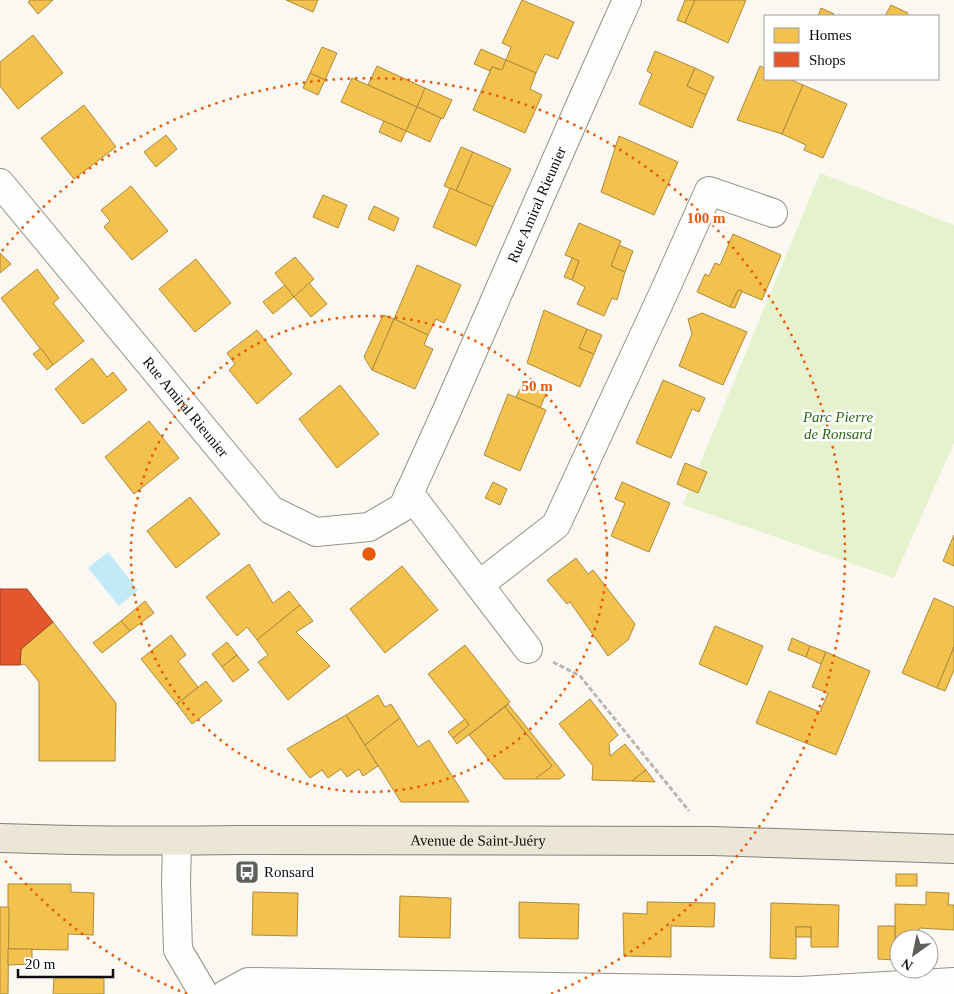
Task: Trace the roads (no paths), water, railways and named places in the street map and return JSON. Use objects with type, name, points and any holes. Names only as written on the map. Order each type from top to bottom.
[{"type":"main road","name":"Avenue de Saint-Juéry","points":[[0,838],[46,840],[713,841],[954,849]]},
{"type":"street","name":"Rue Amiral Rieunier","points":[[0,183],[270,510],[316,532],[369,527],[403,507],[627,0]]},
{"type":"street","points":[[479,585],[556,525],[709,191],[774,213]]},
{"type":"street","points":[[409,493],[528,649]]},
{"type":"street","points":[[177,840],[178,950],[204,994]]},
{"type":"street","points":[[226,994],[248,982],[800,992],[954,982]]},
{"type":"water","points":[[108,552],[138,590],[119,606],[88,568]]},
{"type":"place","name":"Ronsard","points":[[247,872]]},
{"type":"park label","name":"Parc Pierre de Ronsard","points":[[838,426]]}]
